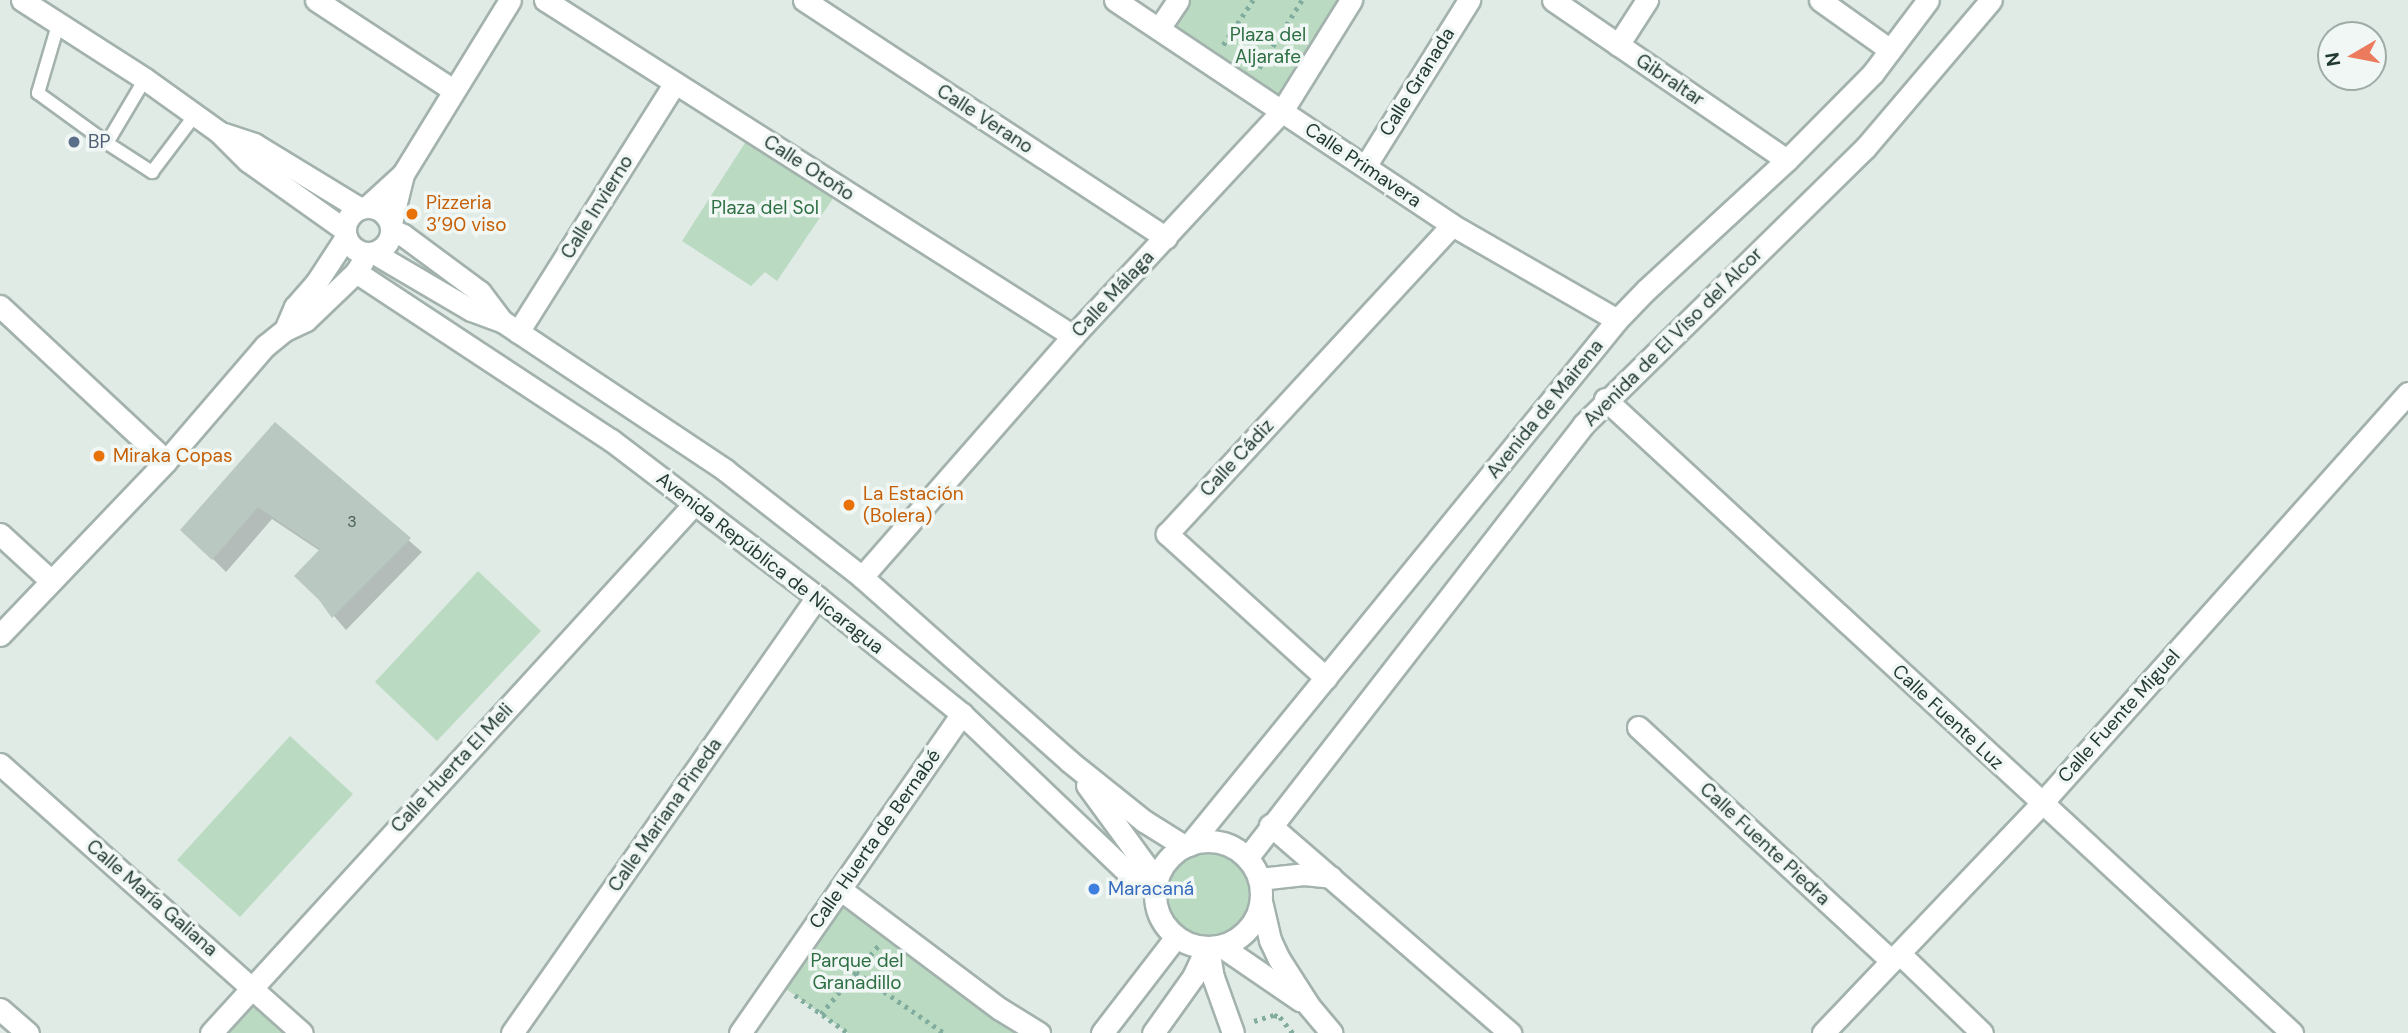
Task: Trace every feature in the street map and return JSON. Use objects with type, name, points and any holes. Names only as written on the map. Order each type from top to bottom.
[{"type":"street","points":[[22,0],[145,79],[219,132],[248,161],[345,233],[353,248],[371,253],[471,310],[510,326],[725,470],[862,577],[1069,761],[1144,821],[1187,846]]},
{"type":"street","points":[[316,0],[453,90]]},
{"type":"street","points":[[285,330],[295,307],[316,283],[345,233],[349,217],[402,174],[510,0]]},
{"type":"street","name":"Calle Otoño","points":[[545,0],[1073,336]]},
{"type":"street","name":"Calle Verano","points":[[804,0],[1166,238]]},
{"type":"street","name":"Calle Primavera","points":[[1115,0],[1160,27],[1452,225],[1617,320]]},
{"type":"street","points":[[1160,27],[1178,0]]},
{"type":"street","name":"Calle Málaga","points":[[862,577],[1073,336],[1282,111],[1350,0]]},
{"type":"street","name":"Calle Granada","points":[[1366,165],[1469,0]]},
{"type":"street","name":"Gibraltar","points":[[1553,0],[1787,160]]},
{"type":"street","points":[[1618,45],[1647,0]]},
{"type":"street","points":[[1820,0],[1890,50]]},
{"type":"street","name":"Avenida de Mairena","points":[[1187,846],[1617,320],[1787,160],[1872,73],[1928,0]]},
{"type":"street","name":"Avenida de El Viso del Alcor","points":[[1247,858],[1270,825],[1605,399],[1865,148],[1992,0]]},
{"type":"street","name":"Calle Invierno","points":[[510,326],[675,83]]},
{"type":"street","points":[[219,132],[254,144],[363,207],[382,210],[391,226],[480,292],[510,326]]},
{"type":"street","points":[[0,635],[166,461],[265,346],[285,330],[306,320],[356,272],[371,253],[387,244],[402,174]]},
{"type":"street","name":"Calle Cádiz","points":[[1326,678],[1167,534],[1452,225]]},
{"type":"street","name":"Avenida República de Nicaragua","points":[[356,272],[611,440],[817,597],[962,714],[1123,868],[1155,886]]},
{"type":"street","points":[[0,306],[166,461]]},
{"type":"street","name":"Calle Fuente Miguel","points":[[1823,1033],[2041,804],[2408,393]]},
{"type":"street","name":"Calle Fuente Luz","points":[[1605,399],[2292,1033]]},
{"type":"street","name":"Calle Huerta El Meli","points":[[211,1033],[694,503]]},
{"type":"street","points":[[0,534],[50,580]]},
{"type":"street","name":"Calle Mariana Pineda","points":[[512,1033],[817,597]]},
{"type":"street","name":"Calle Huerta de Bernabé","points":[[740,1033],[962,714]]},
{"type":"street","name":"Calle Fuente Piedra","points":[[1638,727],[1983,1033]]},
{"type":"street","points":[[1069,761],[1155,886],[1159,915],[1176,937],[1188,944],[1212,947],[1235,940],[1248,930],[1261,901]]},
{"type":"street","name":"Calle María Galiana","points":[[0,764],[302,1033]]},
{"type":"street","points":[[1270,825],[1510,1033]]},
{"type":"street","points":[[1155,886],[1166,861],[1187,846],[1220,842],[1247,858],[1259,879],[1270,940],[1308,1006],[1332,1033]]},
{"type":"street","points":[[1259,879],[1304,874],[1331,877]]},
{"type":"street","points":[[840,889],[1000,1009],[1039,1033]]},
{"type":"street","points":[[1102,1033],[1176,937]]},
{"type":"street","points":[[1212,947],[1308,1006]]},
{"type":"street","points":[[1153,1033],[1194,977],[1212,947]]},
{"type":"street","points":[[1212,947],[1213,977],[1233,1033]]},
{"type":"street","points":[[0,1009],[28,1033]]},
{"type":"lane","points":[[58,25],[38,93],[107,143],[152,172],[195,115]]},
{"type":"lane","points":[[107,143],[145,79]]},
{"type":"path","points":[[1211,63],[1253,0]]},
{"type":"path","points":[[1247,86],[1302,0]]},
{"type":"path","points":[[821,1014],[893,929]]},
{"type":"path","points":[[856,972],[944,1033]]},
{"type":"path","points":[[776,982],[848,1033]]},
{"type":"green space","name":"Plaza del Aljarafe","points":[[1178,0],[1351,0],[1282,111],[1160,27]]},
{"type":"green space","name":"Plaza del Sol","points":[[752,132],[840,188],[777,281],[765,272],[751,286],[682,241]]},
{"type":"green space","points":[[478,571],[541,631],[437,741],[375,682]]},
{"type":"green space","points":[[290,736],[353,794],[240,917],[177,860]]},
{"type":"green space","points":[[1207,851],[1232,858],[1244,870],[1251,895],[1244,920],[1232,932],[1207,939],[1182,932],[1170,920],[1163,895],[1170,870],[1182,858]]},
{"type":"green space","name":"Parque del Granadillo","points":[[840,889],[1044,1033],[848,1033],[776,982]]},
{"type":"green space","points":[[252,986],[302,1033],[211,1033]]},
{"type":"building","points":[[275,422],[411,538],[332,618],[319,600],[294,576],[320,549],[258,507],[212,560],[180,530]]},
{"type":"place","name":"BP","points":[[74,142]]},
{"type":"place","name":"Pizzeria 3’90 viso","points":[[412,214]]},
{"type":"place","name":"Miraka Copas","points":[[99,456]]},
{"type":"place","name":"La Estación (Bolera)","points":[[849,505]]},
{"type":"place","name":"Maracaná","points":[[1094,889]]}]
